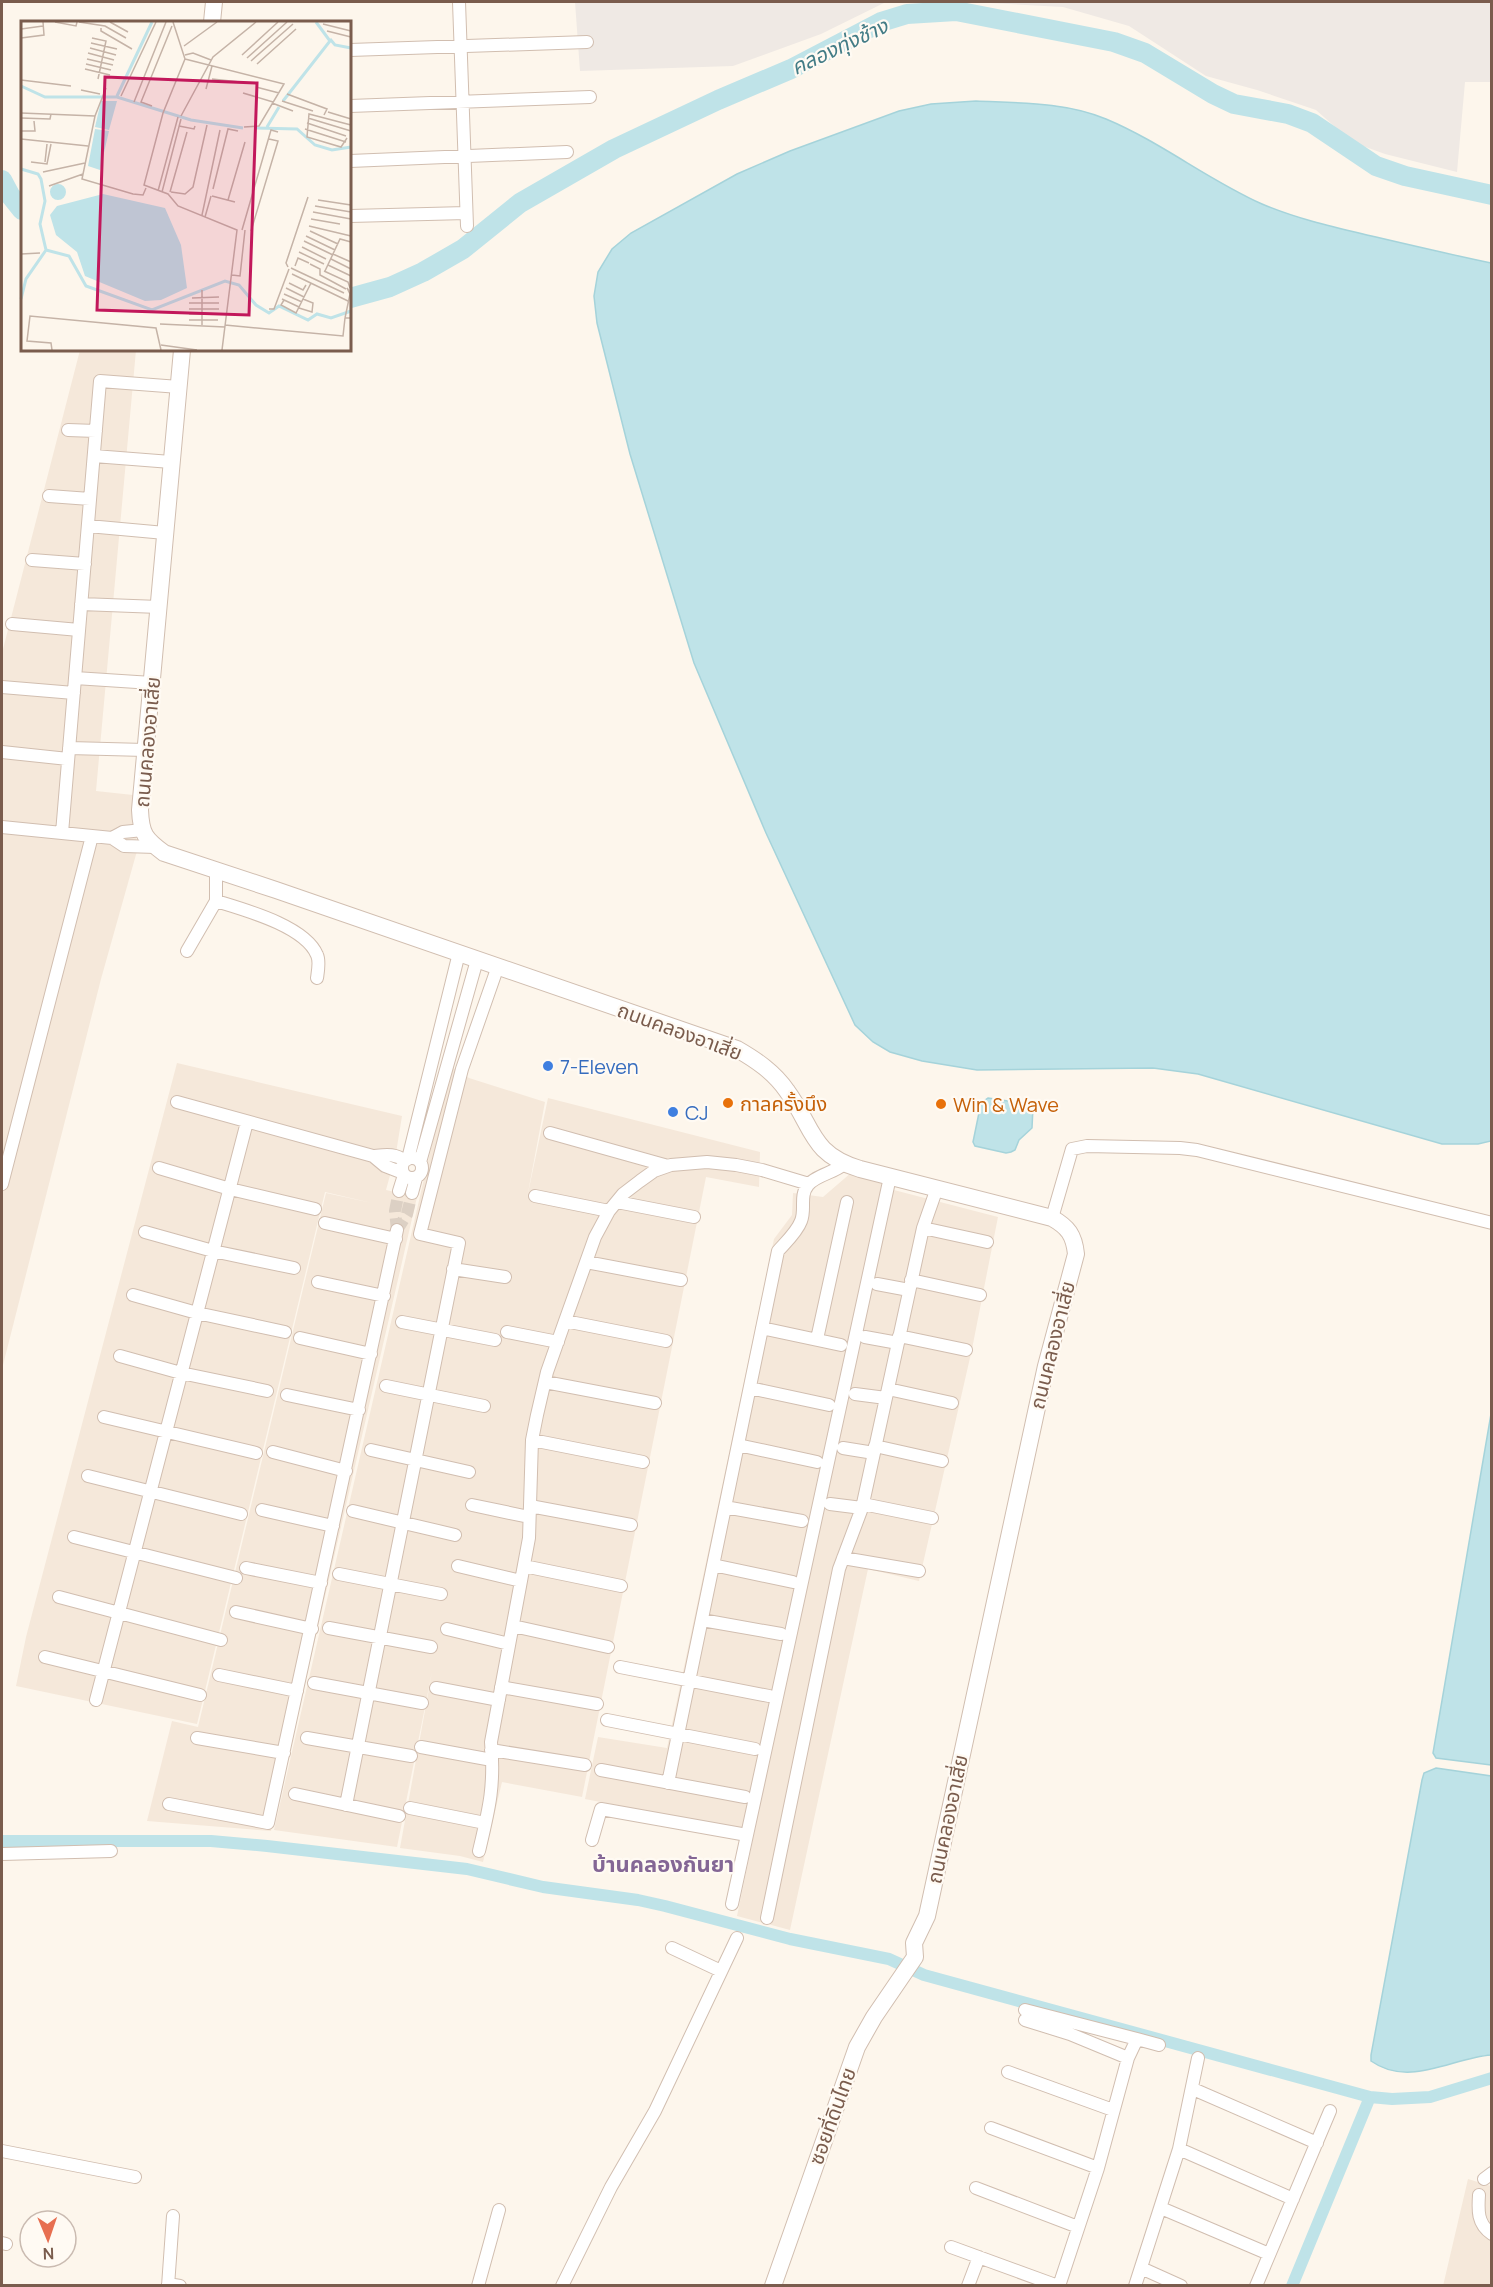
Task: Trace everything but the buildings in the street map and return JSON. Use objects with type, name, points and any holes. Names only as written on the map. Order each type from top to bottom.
[{"type":"street","points":[[212,21],[214,2]]},
{"type":"street","points":[[351,216],[467,220],[459,2]]},
{"type":"street","points":[[351,50],[587,42]]},
{"type":"street","points":[[351,106],[590,97]]},
{"type":"street","points":[[351,161],[567,152]]},
{"type":"street","name":"ถนนคลองอาเสี่ย","points":[[182,351],[140,810],[145,836],[156,847],[164,853],[737,1049],[759,1062],[787,1090],[822,1149],[832,1158],[844,1164],[1052,1218],[1067,1228],[1072,1235],[1076,1254],[1046,1366],[927,1916],[914,1943],[915,1957]]},
{"type":"street","points":[[62,833],[100,381],[179,387]]},
{"type":"street","points":[[68,430],[96,431]]},
{"type":"street","points":[[94,456],[171,462]]},
{"type":"street","points":[[49,496],[90,499]]},
{"type":"street","points":[[88,526],[165,533]]},
{"type":"street","points":[[32,560],[84,564]]},
{"type":"street","points":[[81,604],[159,607]]},
{"type":"street","points":[[12,624],[79,630]]},
{"type":"street","points":[[75,678],[152,683]]},
{"type":"street","points":[[2,687],[74,693]]},
{"type":"street","points":[[2,752],[69,753],[145,750]]},
{"type":"street","points":[[112,838],[123,832],[143,830]]},
{"type":"street","points":[[2,831],[62,833],[112,838],[124,846],[156,847]]},
{"type":"street","points":[[2,1184],[92,836]]},
{"type":"street","points":[[187,951],[216,901],[216,870]]},
{"type":"street","points":[[216,901],[282,925],[308,941],[318,957],[318,978]]},
{"type":"street","points":[[412,1193],[409,1168],[459,953]]},
{"type":"street","points":[[399,1191],[409,1168],[477,960]]},
{"type":"street","points":[[346,1805],[459,1243],[420,1234],[462,1069],[498,966]]},
{"type":"street","points":[[177,1102],[373,1156],[385,1166],[409,1168]]},
{"type":"street","points":[[96,1700],[247,1122]]},
{"type":"street","points":[[550,1133],[668,1166]]},
{"type":"street","points":[[1052,1218],[1072,1149],[1087,1146],[1197,1150],[1491,1223]]},
{"type":"street","points":[[478,1851],[491,1802],[491,1742],[530,1538],[532,1440],[545,1382],[595,1237],[613,1207],[640,1181],[654,1171],[668,1166],[707,1162],[736,1165],[809,1184]]},
{"type":"street","points":[[668,1783],[778,1251],[801,1221],[803,1193],[809,1184],[836,1171],[844,1164]]},
{"type":"street","points":[[159,1168],[230,1189],[315,1209]]},
{"type":"street","points":[[732,1904],[890,1176]]},
{"type":"street","points":[[767,1918],[839,1569],[862,1506],[923,1228],[936,1188]]},
{"type":"street","points":[[535,1196],[694,1217]]},
{"type":"street","points":[[817,1339],[847,1202]]},
{"type":"street","points":[[169,1804],[268,1823],[397,1235],[325,1223]]},
{"type":"street","points":[[923,1228],[987,1242]]},
{"type":"street","points":[[145,1232],[213,1251],[294,1268]]},
{"type":"street","points":[[586,1262],[681,1281]]},
{"type":"street","points":[[453,1269],[506,1277]]},
{"type":"street","points":[[318,1282],[384,1296]]},
{"type":"street","points":[[877,1284],[910,1285],[980,1295]]},
{"type":"street","points":[[134,1295],[197,1313],[285,1332]]},
{"type":"street","points":[[565,1321],[666,1341]]},
{"type":"street","points":[[402,1322],[495,1340]]},
{"type":"street","points":[[762,1328],[841,1345]]},
{"type":"street","points":[[507,1332],[558,1342]]},
{"type":"street","points":[[865,1337],[898,1339],[966,1350]]},
{"type":"street","points":[[300,1338],[370,1354]]},
{"type":"street","points":[[120,1356],[181,1373],[267,1391]]},
{"type":"street","points":[[545,1382],[655,1403]]},
{"type":"street","points":[[386,1386],[484,1406]]},
{"type":"street","points":[[750,1388],[829,1404]]},
{"type":"street","points":[[855,1394],[887,1394],[952,1403]]},
{"type":"street","points":[[287,1395],[359,1410]]},
{"type":"street","points":[[104,1417],[256,1454]]},
{"type":"street","points":[[532,1440],[643,1462]]},
{"type":"street","points":[[738,1445],[817,1462]]},
{"type":"street","points":[[843,1448],[874,1450],[942,1461]]},
{"type":"street","points":[[371,1450],[469,1472]]},
{"type":"street","points":[[273,1452],[346,1471]]},
{"type":"street","points":[[88,1476],[241,1514]]},
{"type":"street","points":[[830,1504],[862,1506],[932,1518]]},
{"type":"street","points":[[472,1505],[631,1525]]},
{"type":"street","points":[[725,1507],[802,1521]]},
{"type":"street","points":[[262,1510],[333,1526]]},
{"type":"street","points":[[353,1511],[455,1534]]},
{"type":"street","points":[[74,1537],[236,1578]]},
{"type":"street","points":[[843,1558],[920,1571]]},
{"type":"street","points":[[713,1565],[794,1582]]},
{"type":"street","points":[[458,1566],[521,1581]]},
{"type":"street","points":[[524,1566],[621,1586]]},
{"type":"street","points":[[246,1568],[321,1583]]},
{"type":"street","points":[[339,1574],[441,1594]]},
{"type":"street","points":[[58,1597],[221,1641]]},
{"type":"street","points":[[236,1612],[312,1629]]},
{"type":"street","points":[[702,1620],[781,1634]]},
{"type":"street","points":[[513,1626],[608,1647]]},
{"type":"street","points":[[329,1628],[431,1647]]},
{"type":"street","points":[[447,1629],[509,1644]]},
{"type":"street","points":[[45,1657],[200,1695]]},
{"type":"street","points":[[621,1667],[769,1696]]},
{"type":"street","points":[[219,1675],[297,1691]]},
{"type":"street","points":[[314,1683],[422,1703]]},
{"type":"street","points":[[501,1687],[597,1704]]},
{"type":"street","points":[[436,1688],[499,1700]]},
{"type":"street","points":[[607,1720],[755,1749]]},
{"type":"street","points":[[197,1738],[284,1754]]},
{"type":"street","points":[[307,1738],[411,1756]]},
{"type":"street","points":[[422,1747],[585,1766]]},
{"type":"street","points":[[601,1770],[745,1797]]},
{"type":"street","points":[[295,1794],[399,1816]]},
{"type":"street","points":[[410,1808],[485,1823]]},
{"type":"street","points":[[592,1840],[601,1809],[747,1835]]},
{"type":"street","points":[[2,1854],[111,1851]]},
{"type":"street","points":[[562,2286],[611,2187],[655,2111],[737,1938]]},
{"type":"street","points":[[672,1948],[721,1971]]},
{"type":"street","name":"ซอยที่ดินไทย","points":[[773,2286],[857,2047],[874,2017],[915,1957]]},
{"type":"street","points":[[1128,2058],[1025,2015],[1159,2045]]},
{"type":"street","points":[[951,2247],[1058,2286],[1098,2168],[1128,2058],[1137,2039]]},
{"type":"street","points":[[1135,2286],[1179,2149],[1198,2058]]},
{"type":"street","points":[[1008,2072],[1113,2110]]},
{"type":"street","points":[[1193,2089],[1317,2143]]},
{"type":"street","points":[[1256,2286],[1330,2111]]},
{"type":"street","points":[[991,2128],[1098,2168]]},
{"type":"street","points":[[1179,2149],[1293,2199]]},
{"type":"street","points":[[2,2151],[135,2177]]},
{"type":"street","points":[[976,2188],[1078,2227]]},
{"type":"street","points":[[1479,2194],[1478,2212],[1485,2230],[1491,2234]]},
{"type":"street","points":[[1161,2208],[1269,2254]]},
{"type":"street","points":[[478,2286],[499,2210]]},
{"type":"street","points":[[172,2285],[173,2216]]},
{"type":"street","points":[[968,2286],[979,2257]]},
{"type":"street","points":[[1141,2268],[1181,2286]]},
{"type":"shaded area","points":[[575,2],[886,2],[821,34],[733,66],[580,71]]},
{"type":"shaded area","points":[[970,2],[1491,2],[1491,82],[1465,82],[1457,172],[1385,154],[1352,142],[1316,110],[1206,76],[1129,26],[1063,7]]},
{"type":"shaded area","points":[[80,351],[136,351],[96,791],[133,795],[137,851],[101,979],[2,1369],[2,653]]},
{"type":"shaded area","points":[[177,1063],[402,1116],[396,1153],[386,1190],[417,1197],[271,1831],[147,1821],[172,1721],[198,1727],[326,1193],[372,1203],[325,1192],[197,1724],[16,1686],[26,1637]]},
{"type":"shaded area","points":[[450,1066],[469,1078],[545,1102],[527,1198],[548,1098],[760,1152],[759,1187],[706,1177],[582,1797],[502,1782],[483,1862],[460,1856],[400,1848],[432,1672],[397,1847],[274,1830]]},
{"type":"shaded area","points":[[852,1172],[880,1178],[884,1184],[745,1830],[585,1799],[598,1737],[667,1748],[774,1239],[792,1215],[793,1193],[823,1197]]},
{"type":"shaded area","points":[[890,1189],[998,1217],[972,1349],[919,1581],[868,1569],[790,1930],[737,1916]]},
{"type":"shaded area","points":[[1468,2179],[1491,2186],[1491,2285],[1443,2286]]},
{"type":"water","points":[[976,101],[1042,104],[1091,113],[1126,128],[1223,184],[1274,209],[1338,228],[1491,263],[1491,1141],[1478,1144],[1442,1144],[1198,1074],[1153,1068],[977,1070],[922,1061],[890,1052],[873,1042],[855,1025],[766,833],[694,663],[630,454],[597,323],[594,296],[598,272],[612,249],[631,233],[737,174],[790,151],[899,111],[931,104]]},
{"type":"water","points":[[988,1098],[1028,1104],[1033,1107],[1032,1128],[1019,1140],[1015,1150],[1011,1152],[1006,1153],[975,1146],[973,1142],[981,1103]]},
{"type":"water","points":[[1491,1414],[1492,1765],[1436,1758],[1433,1753]]},
{"type":"water","points":[[1436,1768],[1491,1776],[1491,2055],[1415,2072],[1400,2072],[1385,2069],[1371,2061],[1371,2055],[1422,1780],[1424,1773]]},
{"type":"waterway","name":"คลองทุ่งช้าง","points":[[351,298],[390,287],[423,272],[463,249],[520,203],[614,149],[718,100],[791,69],[881,22],[907,14],[956,11],[1114,42],[1145,53],[1234,104],[1288,114],[1312,123],[1376,166],[1405,176],[1492,195]]},
{"type":"waterway","name":"คลองทุ่งช้าง","points":[[2,180],[21,209]]},
{"type":"waterway","points":[[2,1841],[211,1841],[467,1869],[543,1887],[638,1900],[790,1939],[889,1959],[924,1975],[1370,2097],[1392,2099],[1430,2097],[1492,2078]]},
{"type":"waterway","points":[[1292,2286],[1370,2097]]},
{"type":"tunnel","points":[[397,1230],[395,1211],[399,1191]]},
{"type":"tunnel","points":[[397,1230],[407,1214],[412,1193]]},
{"type":"place","name":"7-Eleven","points":[[548,1066]]},
{"type":"place","name":"กาลครั้งนึง","points":[[728,1103]]},
{"type":"place","name":"Win & Wave","points":[[941,1104]]},
{"type":"place","name":"CJ","points":[[673,1112]]},
{"type":"district","name":"บ้านคลองกันยา","points":[[663,1864]]}]
